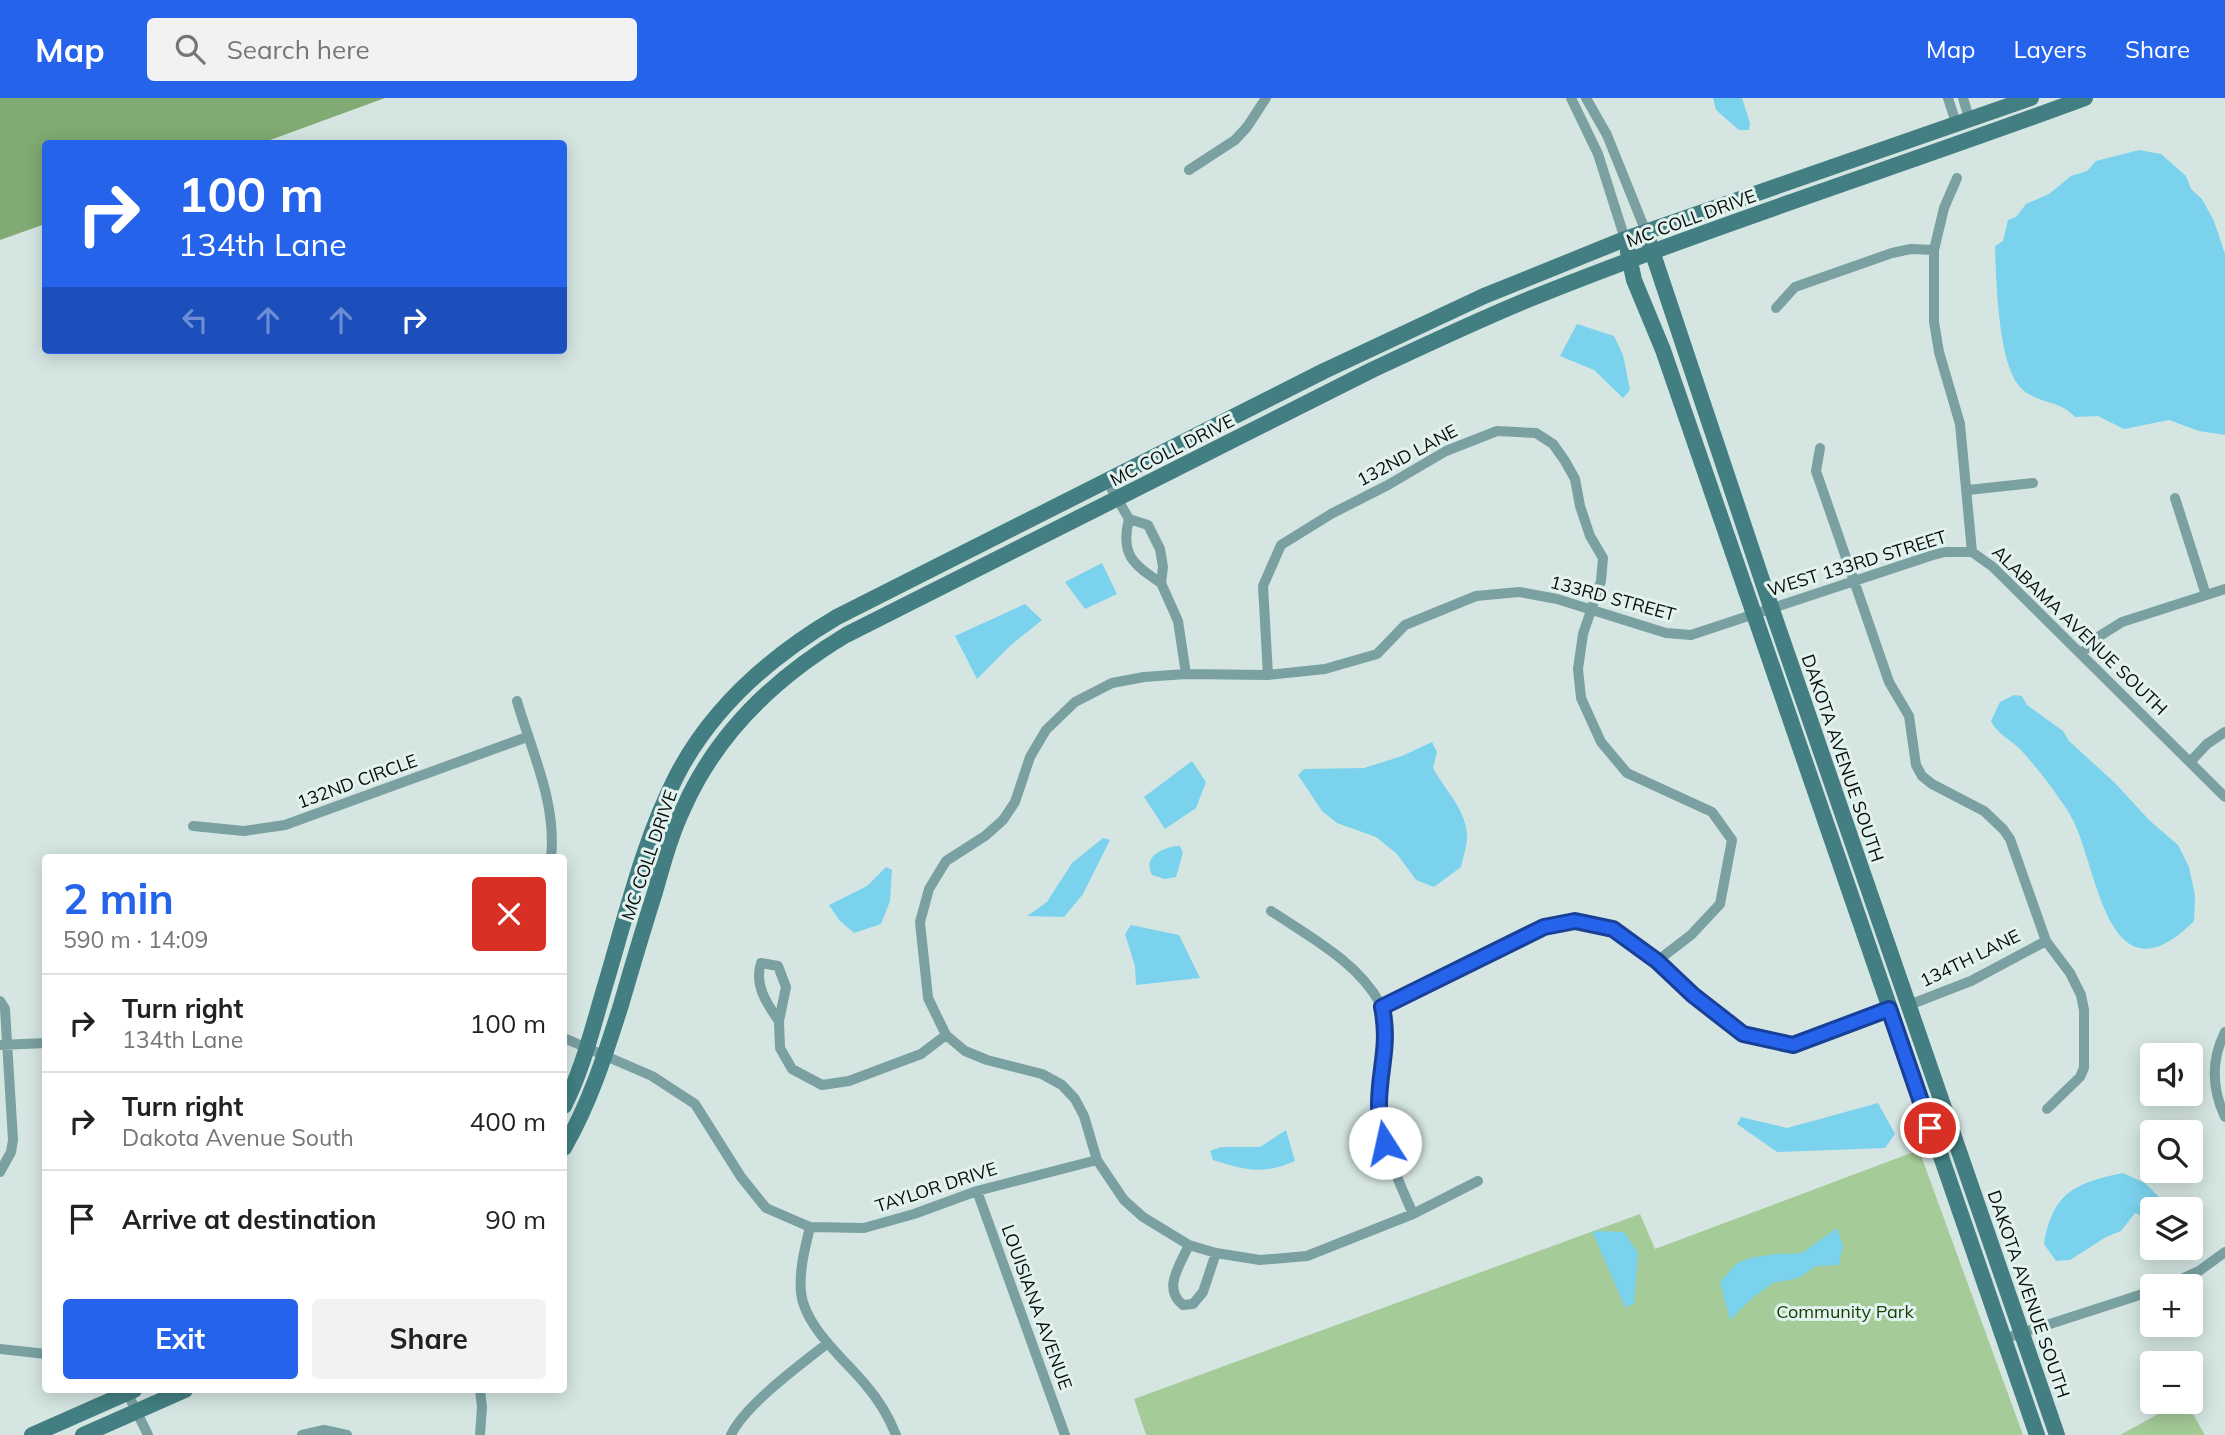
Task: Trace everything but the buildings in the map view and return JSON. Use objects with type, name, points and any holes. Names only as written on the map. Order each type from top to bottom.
[{"type":"main road","name":"MC COLL DRIVE","points":[[567,1098],[586,1048],[658,818],[689,755],[714,719],[731,699],[777,656],[837,617],[1424,323],[1625,239],[2031,98]]},
{"type":"main road","name":"MC COLL DRIVE","points":[[567,1142],[583,1112],[605,1056],[669,846],[684,807],[717,749],[744,714],[790,672],[846,635],[1372,370],[1531,299],[1652,252],[2085,98]]},
{"type":"main road","name":"DAKOTA AVENUE SOUTH","points":[[1646,232],[1770,607],[2057,1435]]},
{"type":"main road","name":"DAKOTA AVENUE SOUTH","points":[[1625,239],[1634,280],[1663,350],[2038,1435]]},
{"type":"main road","points":[[32,1435],[123,1393]]},
{"type":"main road","points":[[83,1435],[178,1393]]},
{"type":"street","points":[[1189,170],[1235,140],[1266,98]]},
{"type":"street","name":"DAKOTA AVENUE SOUTH","points":[[1571,98],[1598,154],[1625,239]]},
{"type":"street","name":"DAKOTA AVENUE SOUTH","points":[[1586,98],[1607,135],[1646,232]]},
{"type":"street","points":[[1948,98],[1962,120]]},
{"type":"street","points":[[1962,120],[1963,98]]},
{"type":"street","name":"ALABAMA AVENUE SOUTH","points":[[1957,178],[1944,208],[1934,250],[1936,338],[1961,424],[1972,552],[1993,566],[2225,797]]},
{"type":"street","points":[[1776,308],[1794,287],[1892,253],[1911,249],[1934,250]]},
{"type":"street","name":"132ND LANE","points":[[1268,675],[1263,586],[1281,545],[1331,514],[1446,451],[1497,431],[1536,433],[1553,444],[1575,479],[1590,536],[1603,558],[1601,581],[1583,634],[1578,670],[1581,698],[1601,742],[1628,773],[1712,812],[1732,840],[1720,904],[1691,935],[1657,961]]},
{"type":"street","points":[[1821,448],[1816,471],[1889,682],[1909,716],[1916,765],[1922,776],[1932,784],[1984,811],[2004,829],[2015,852],[2046,941],[2077,983],[2084,1010],[2084,1068],[2080,1077],[2047,1109]]},
{"type":"street","points":[[1107,481],[1129,519],[1148,526],[1160,549],[1163,567],[1161,583],[1178,621],[1186,674]]},
{"type":"street","points":[[1968,490],[2033,483]]},
{"type":"street","points":[[2175,498],[2206,595]]},
{"type":"street","points":[[1129,519],[1124,540],[1135,566],[1161,583]]},
{"type":"street","name":"WEST 133RD STREET","points":[[1753,613],[1945,551],[1972,552]]},
{"type":"street","points":[[2082,653],[2098,637],[2122,622],[2225,589]]},
{"type":"street","name":"133RD STREET","points":[[946,1035],[928,998],[920,922],[929,889],[946,861],[985,836],[1003,820],[1015,802],[1030,757],[1046,730],[1075,702],[1112,683],[1144,677],[1186,674],[1268,675],[1325,669],[1377,654],[1405,625],[1476,596],[1519,593],[1557,599],[1665,633],[1690,635],[1753,613]]},
{"type":"street","points":[[517,701],[548,796],[552,814],[551,854]]},
{"type":"street","points":[[2190,762],[2207,744],[2225,732]]},
{"type":"street","name":"132ND CIRCLE","points":[[193,826],[244,831],[285,825],[527,737]]},
{"type":"street","points":[[1271,911],[1340,957],[1364,982],[1382,1007],[1386,1026],[1386,1048],[1379,1107],[1385,1143],[1413,1214]]},
{"type":"street","points":[[1382,1007],[1544,927],[1575,921],[1613,929],[1657,961],[1693,995],[1743,1034],[1793,1045],[1889,1009]]},
{"type":"street","name":"134TH LANE","points":[[1909,1005],[1971,981],[2046,941]]},
{"type":"street","points":[[779,1021],[769,1007],[757,977],[761,963],[778,966],[786,987],[779,1021],[780,1048],[792,1069],[822,1085],[849,1081],[921,1054],[946,1035],[965,1051],[987,1060],[1042,1074],[1062,1085],[1075,1099],[1084,1116],[1097,1160],[1124,1200],[1143,1217],[1189,1245],[1216,1253],[1261,1260],[1307,1256],[1413,1214],[1478,1181]]},
{"type":"street","points":[[0,1001],[5,1009],[4,1044],[13,1140],[11,1152],[0,1172]]},
{"type":"street","points":[[2225,1032],[2218,1044],[2214,1074],[2219,1105],[2225,1117]]},
{"type":"street","name":"TAYLOR DRIVE","points":[[567,1039],[652,1076],[695,1104],[741,1177],[766,1208],[810,1227],[864,1228],[914,1214],[977,1191],[1097,1160]]},
{"type":"street","points":[[4,1044],[42,1042]]},
{"type":"street","name":"LOUISIANA AVENUE","points":[[977,1191],[1065,1435]]},
{"type":"street","points":[[810,1227],[801,1269],[801,1294],[808,1315],[882,1407],[896,1435]]},
{"type":"street","points":[[1189,1245],[1171,1286],[1175,1299],[1183,1305],[1193,1304],[1203,1292],[1216,1253]]},
{"type":"street","points":[[2192,1274],[2225,1252]]},
{"type":"street","points":[[2003,1339],[2140,1295]]},
{"type":"street","points":[[731,1435],[736,1423],[786,1376],[828,1343]]},
{"type":"street","points":[[0,1349],[42,1354]]},
{"type":"street","points":[[130,1393],[148,1435]]},
{"type":"street","points":[[480,1393],[480,1435]]},
{"type":"street","points":[[302,1435],[324,1430],[347,1435]]},
{"type":"green space","points":[[0,98],[385,98],[270,140],[42,140],[42,225],[0,240]]},
{"type":"green space","name":"Community Park","points":[[1919,1150],[2023,1435],[1146,1435],[1134,1399],[1640,1214],[1655,1249]]},
{"type":"green space","points":[[2158,1414],[2193,1414],[2205,1435],[2120,1435]]},
{"type":"water","points":[[1713,98],[1742,98],[1750,123],[1749,130],[1739,130],[1716,110]]},
{"type":"water","points":[[2139,150],[2161,154],[2186,176],[2191,189],[2202,199],[2214,221],[2225,254],[2225,435],[2199,431],[2169,420],[2124,429],[2098,416],[2075,417],[2062,407],[2025,392],[2012,374],[2007,358],[2002,339],[1995,246],[2003,241],[2008,220],[2016,217],[2026,204],[2049,194],[2071,176],[2087,171],[2096,161]]},
{"type":"water","points":[[1577,324],[1614,336],[1623,355],[1630,390],[1623,398],[1594,370],[1560,356]]},
{"type":"water","points":[[1102,563],[1117,594],[1085,609],[1065,582]]},
{"type":"water","points":[[1025,604],[1042,620],[1011,645],[977,679],[955,636]]},
{"type":"water","points":[[2014,695],[2022,696],[2027,705],[2063,731],[2069,741],[2178,845],[2189,867],[2195,895],[2194,921],[2166,943],[2144,949],[2127,942],[2113,926],[2070,814],[2021,750],[1997,730],[1991,721],[2000,702]]},
{"type":"water","points":[[1432,742],[1437,752],[1433,768],[1462,815],[1467,837],[1461,867],[1434,887],[1416,880],[1397,854],[1376,837],[1337,823],[1322,811],[1298,775],[1304,769],[1364,768],[1402,756]]},
{"type":"water","points":[[1192,761],[1206,782],[1196,808],[1165,829],[1144,797]]},
{"type":"water","points":[[1103,838],[1110,840],[1083,894],[1064,917],[1027,916],[1047,902],[1072,863]]},
{"type":"water","points":[[1180,846],[1183,853],[1176,877],[1165,879],[1152,875],[1151,859],[1164,849]]},
{"type":"water","points":[[886,867],[892,870],[890,901],[881,924],[854,933],[839,920],[829,905],[867,886]]},
{"type":"water","points":[[1131,925],[1179,935],[1200,978],[1136,985],[1135,966],[1125,934]]},
{"type":"water","points":[[1878,1103],[1895,1134],[1885,1148],[1777,1152],[1737,1124],[1741,1117],[1787,1128]]},
{"type":"water","points":[[1286,1130],[1295,1161],[1273,1168],[1254,1170],[1213,1160],[1210,1151],[1221,1147],[1260,1147]]},
{"type":"water","points":[[2123,1173],[2145,1183],[2159,1197],[2140,1197],[2140,1215],[2135,1213],[2121,1231],[2106,1237],[2070,1260],[2056,1261],[2044,1244],[2053,1212],[2069,1193],[2092,1181]]},
{"type":"water","points":[[1837,1228],[1843,1246],[1839,1265],[1816,1266],[1798,1278],[1773,1283],[1752,1298],[1730,1320],[1720,1282],[1736,1264],[1750,1258],[1802,1253]]},
{"type":"water","points":[[1592,1231],[1624,1232],[1638,1253],[1634,1304],[1625,1307]]},
{"type":"route","points":[[1385,1143],[1379,1107],[1386,1048],[1386,1026],[1382,1007],[1544,927],[1575,921],[1613,929],[1657,961],[1693,995],[1743,1034],[1793,1045],[1889,1009],[1930,1128]]}]
